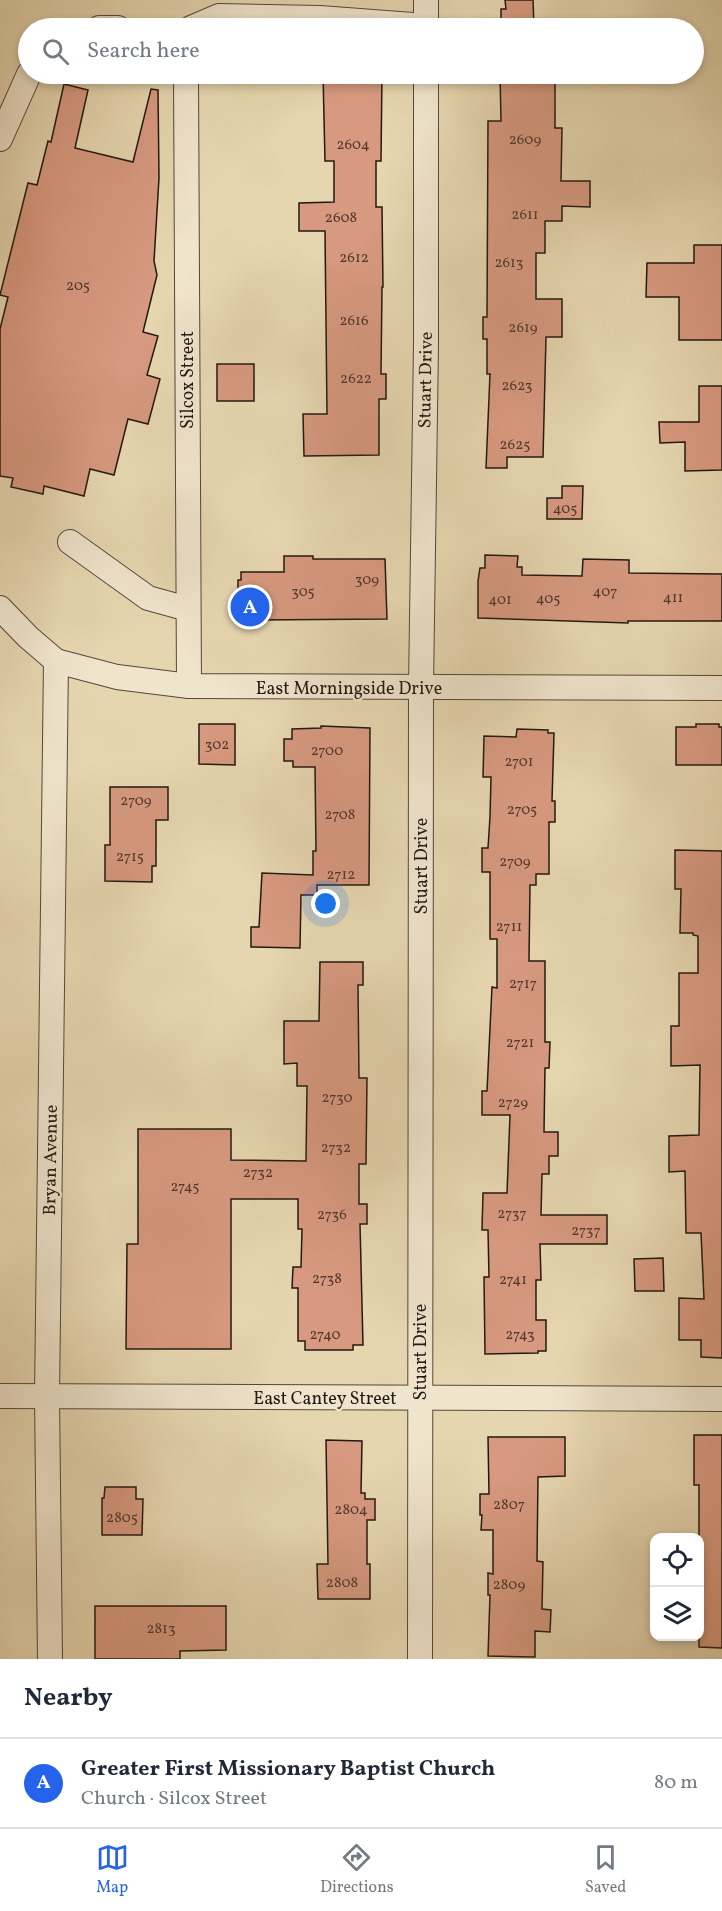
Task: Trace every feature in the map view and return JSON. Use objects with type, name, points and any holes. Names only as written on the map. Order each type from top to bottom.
[{"type":"street","points":[[426,0],[426,18]]},
{"type":"street","points":[[214,18],[219,16],[320,18]]},
{"type":"street","points":[[0,139],[25,84]]},
{"type":"street","name":"Silcox Street","points":[[186,84],[189,686]]},
{"type":"street","name":"Stuart Drive","points":[[420,1659],[421,688],[426,344],[426,84]]},
{"type":"street","points":[[70,542],[148,598],[188,609]]},
{"type":"street","name":"East Morningside Drive","points":[[0,608],[28,637],[56,661],[117,677],[189,686],[722,688]]},
{"type":"street","name":"Bryan Avenue","points":[[50,1659],[47,1397],[56,661]]},
{"type":"street","name":"East Cantey Street","points":[[0,1396],[722,1399]]},
{"type":"building","points":[[505,0],[533,0],[534,18],[501,18],[501,9],[506,9]]},
{"type":"building","points":[[64,84],[88,90],[75,148],[133,162],[151,89],[158,90],[159,178],[154,261],[157,275],[143,332],[158,336],[147,375],[160,379],[148,424],[128,419],[114,475],[90,469],[84,496],[44,486],[43,494],[11,487],[13,478],[0,476],[0,329],[8,297],[0,295],[28,183],[37,185],[48,141],[51,142]]},
{"type":"building","points":[[323,84],[382,84],[381,161],[376,161],[376,207],[382,207],[381,374],[386,374],[386,399],[379,399],[379,455],[304,456],[303,414],[327,414],[325,231],[299,231],[299,203],[334,202],[334,161],[325,161]]},
{"type":"building","points":[[500,84],[555,84],[555,128],[562,128],[561,181],[590,181],[590,207],[562,206],[562,221],[545,221],[545,253],[536,253],[536,299],[562,299],[562,337],[546,337],[543,457],[507,457],[507,468],[486,468],[490,374],[487,374],[487,339],[483,339],[483,317],[487,317],[488,121],[501,121]]},
{"type":"building","points":[[694,245],[722,245],[722,340],[679,340],[679,297],[646,297],[647,263],[694,263]]},
{"type":"building","points":[[217,364],[254,364],[254,401],[217,401]]},
{"type":"building","points":[[699,386],[722,386],[722,470],[685,471],[685,442],[660,443],[659,422],[699,422]]},
{"type":"building","points":[[562,486],[583,486],[582,519],[547,519],[547,498],[562,498]]},
{"type":"building","points":[[485,555],[518,556],[517,567],[522,567],[522,575],[582,576],[583,559],[629,560],[629,573],[722,574],[722,621],[628,621],[628,623],[478,618],[478,581],[480,568],[485,568]]},
{"type":"building","points":[[284,556],[313,556],[313,559],[385,559],[387,619],[238,620],[238,580],[241,580],[241,572],[284,572]]},
{"type":"building","points":[[199,724],[235,724],[235,765],[199,764]]},
{"type":"building","points":[[696,724],[719,724],[719,727],[722,727],[722,765],[676,765],[676,727],[696,727]]},
{"type":"building","points":[[321,726],[370,728],[369,885],[317,885],[317,895],[301,895],[300,948],[251,947],[251,927],[259,927],[262,873],[313,875],[313,851],[316,851],[315,767],[293,767],[293,761],[284,761],[284,739],[292,739],[292,729],[321,728]]},
{"type":"building","points":[[517,729],[548,730],[548,733],[554,733],[552,801],[555,801],[555,822],[549,822],[549,874],[536,874],[536,885],[530,885],[529,961],[545,961],[545,1042],[550,1042],[549,1068],[545,1068],[544,1132],[558,1132],[558,1156],[549,1156],[549,1174],[542,1174],[541,1215],[607,1215],[607,1244],[540,1244],[541,1280],[536,1280],[536,1320],[546,1320],[546,1351],[485,1354],[484,1277],[489,1277],[488,1230],[482,1230],[483,1193],[507,1193],[510,1115],[482,1115],[482,1091],[487,1091],[492,987],[497,988],[497,939],[490,939],[490,872],[482,872],[482,848],[488,848],[491,777],[483,777],[484,736],[516,737]]},
{"type":"building","points":[[110,787],[168,787],[168,820],[156,820],[156,866],[152,866],[152,882],[105,881],[105,845],[110,845]]},
{"type":"building","points":[[675,850],[722,851],[722,1358],[701,1357],[701,1340],[679,1340],[679,1298],[704,1299],[701,1233],[686,1233],[685,1171],[669,1172],[669,1136],[699,1135],[700,1065],[671,1066],[671,1026],[679,1026],[679,973],[698,973],[698,936],[693,933],[680,933],[681,889],[675,889]]},
{"type":"building","points":[[320,962],[363,962],[363,985],[358,985],[359,1078],[367,1078],[366,1164],[359,1164],[359,1204],[367,1204],[367,1224],[360,1224],[363,1345],[353,1345],[353,1350],[305,1350],[305,1341],[298,1341],[298,1288],[292,1288],[293,1267],[301,1267],[302,1229],[298,1229],[298,1199],[231,1199],[231,1349],[126,1349],[127,1244],[138,1244],[138,1129],[231,1129],[231,1160],[306,1161],[307,1086],[297,1086],[297,1063],[284,1064],[284,1021],[319,1021]]},
{"type":"building","points":[[663,1258],[664,1291],[635,1291],[634,1259]]},
{"type":"building","points":[[694,1435],[722,1435],[722,1648],[699,1647],[699,1641],[704,1641],[704,1533],[699,1533],[699,1485],[694,1485]]},
{"type":"building","points":[[488,1437],[565,1437],[565,1476],[538,1477],[537,1561],[543,1562],[542,1609],[551,1610],[550,1632],[535,1631],[535,1657],[488,1656],[490,1595],[488,1595],[488,1573],[493,1574],[493,1530],[481,1530],[480,1494],[489,1494]]},
{"type":"building","points":[[326,1440],[362,1441],[361,1493],[365,1493],[365,1499],[375,1499],[375,1520],[367,1520],[370,1599],[318,1599],[317,1564],[328,1564]]},
{"type":"building","points":[[105,1487],[136,1487],[136,1499],[143,1499],[142,1535],[102,1535],[102,1498],[104,1498]]},
{"type":"building","points":[[95,1606],[226,1606],[226,1650],[180,1651],[180,1659],[95,1659]]},
{"type":"place","name":"Greater First Missionary Baptist Church","points":[[250,607]]}]
